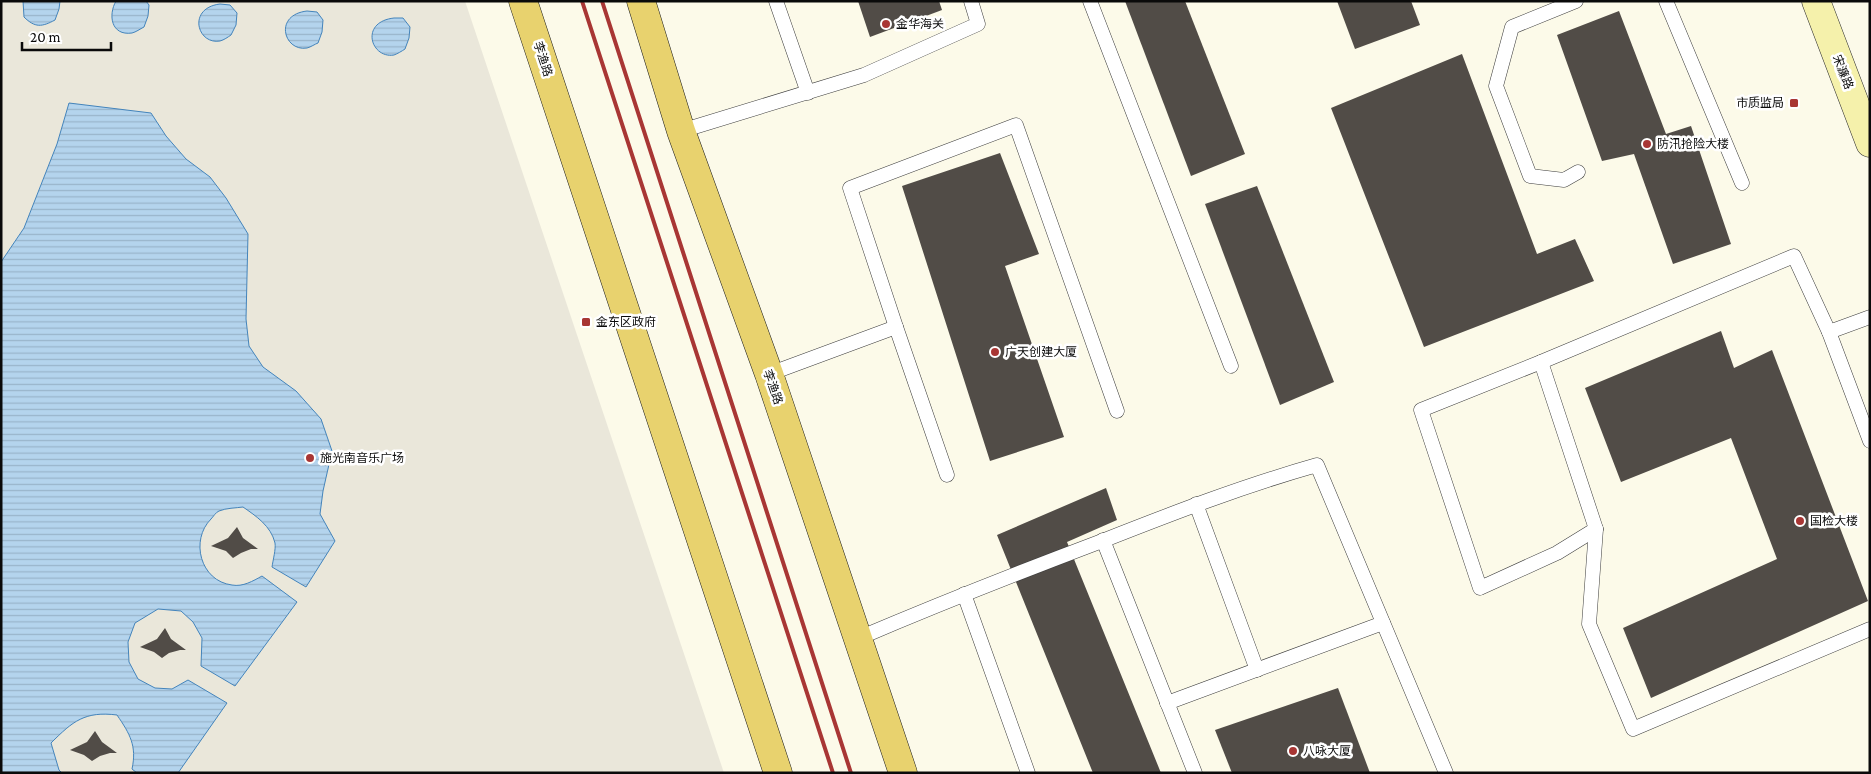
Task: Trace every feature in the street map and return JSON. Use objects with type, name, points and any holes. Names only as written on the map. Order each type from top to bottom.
[{"type":"main road","name":"李渔路","points":[[523,1],[778,773]]},
{"type":"main road","name":"李渔路","points":[[641,1],[681,131],[768,374],[903,773]]},
{"type":"street","name":"宋濂路","points":[[1816,1],[1870,143]]},
{"type":"lane","points":[[776,1],[808,93]]},
{"type":"lane","points":[[681,131],[864,75],[978,24],[971,1]]},
{"type":"lane","points":[[1090,1],[1231,366]]},
{"type":"lane","points":[[1576,1],[1512,27],[1496,86],[1530,176],[1564,180],[1578,172]]},
{"type":"lane","points":[[1666,1],[1742,183]]},
{"type":"lane","points":[[947,475],[850,188],[1016,125],[1117,411]]},
{"type":"lane","points":[[1596,529],[1557,553],[1480,588],[1421,410],[1794,256],[1829,332],[1870,441]]},
{"type":"lane","points":[[1829,332],[1870,317]]},
{"type":"lane","points":[[768,374],[896,327]]},
{"type":"lane","points":[[1541,362],[1596,529],[1589,624],[1633,729],[1870,629]]},
{"type":"lane","points":[[858,638],[964,594],[1196,504],[1267,479],[1316,465],[1446,773]]},
{"type":"lane","points":[[1196,504],[1257,670]]},
{"type":"lane","points":[[1102,540],[1196,773]]},
{"type":"lane","points":[[964,594],[1028,773]]},
{"type":"lane","points":[[1168,703],[1383,623]]},
{"type":"shaded area","name":"施光南音乐广场","points":[[1,1],[465,1],[724,773],[1,773]]},
{"type":"water","points":[[23,1],[60,1],[55,20],[42,25],[35,25],[24,17]]},
{"type":"water","points":[[116,1],[146,1],[149,5],[144,27],[132,33],[125,33],[116,28],[113,23],[112,12]]},
{"type":"water","points":[[220,4],[230,5],[237,13],[236,25],[231,35],[227,38],[220,41],[212,41],[201,32],[199,19],[203,12],[210,7]]},
{"type":"water","points":[[307,11],[317,12],[323,20],[322,32],[318,43],[307,48],[299,48],[288,39],[286,26],[289,19],[296,14]]},
{"type":"water","points":[[403,18],[410,27],[409,38],[405,49],[394,55],[386,55],[375,46],[372,40],[373,33],[376,26],[383,21]]},
{"type":"water","points":[[69,103],[151,113],[166,136],[186,159],[210,177],[226,198],[248,234],[246,319],[249,346],[263,367],[296,391],[321,419],[332,451],[320,514],[335,541],[306,587],[272,567],[275,551],[273,537],[262,522],[243,507],[218,512],[205,528],[200,548],[206,568],[212,576],[221,582],[240,585],[262,576],[297,602],[235,686],[201,666],[202,638],[193,622],[181,611],[158,609],[135,623],[128,642],[129,662],[138,679],[155,688],[172,689],[188,680],[227,703],[178,773],[137,773],[132,769],[134,754],[129,734],[117,715],[106,714],[80,719],[51,743],[59,770],[62,773],[1,773],[1,262],[24,228],[57,144]]},
{"type":"building","name":"金华海关","points":[[858,1],[939,1],[942,10],[870,37]]},
{"type":"building","points":[[1125,1],[1185,1],[1245,154],[1191,176]]},
{"type":"building","points":[[1337,1],[1411,1],[1420,25],[1355,49]]},
{"type":"building","name":"防汛抢险大楼","points":[[1619,11],[1666,134],[1691,126],[1731,244],[1673,264],[1634,154],[1602,161],[1557,35]]},
{"type":"building","points":[[1462,54],[1537,254],[1575,239],[1594,281],[1424,347],[1331,108]]},
{"type":"building","name":"广天创建大厦","points":[[1000,153],[1039,254],[1005,266],[1064,437],[990,461],[902,186]]},
{"type":"building","points":[[1257,186],[1334,382],[1280,405],[1205,204]]},
{"type":"building","name":"国检大楼","points":[[1721,331],[1734,368],[1772,350],[1868,601],[1651,698],[1623,628],[1777,559],[1731,438],[1621,482],[1585,388]]},
{"type":"building","points":[[1106,488],[1117,520],[1067,542],[1161,773],[1093,773],[997,535]]},
{"type":"building","points":[[237,527],[243,538],[258,549],[251,549],[233,558],[226,551],[211,546],[228,538]]},
{"type":"building","points":[[165,628],[171,639],[186,650],[169,653],[162,658],[154,652],[140,647],[157,639]]},
{"type":"building","name":"八咏大厦","points":[[1338,688],[1370,773],[1232,773],[1215,730]]},
{"type":"building","points":[[95,731],[102,742],[117,753],[100,756],[92,761],[84,755],[70,750],[87,742]]},
{"type":"railway","points":[[582,1],[833,773]]},
{"type":"railway","points":[[602,1],[851,773]]},
{"type":"place","name":"金华海关","points":[[886,24]]},
{"type":"place","name":"市质监局","points":[[1794,103]]},
{"type":"place","name":"防汛抢险大楼","points":[[1647,144]]},
{"type":"place","name":"金东区政府","points":[[586,322]]},
{"type":"place","name":"广天创建大厦","points":[[995,352]]},
{"type":"place","name":"施光南音乐广场","points":[[310,458]]},
{"type":"place","name":"国检大楼","points":[[1800,521]]},
{"type":"place","name":"八咏大厦","points":[[1293,751]]}]
